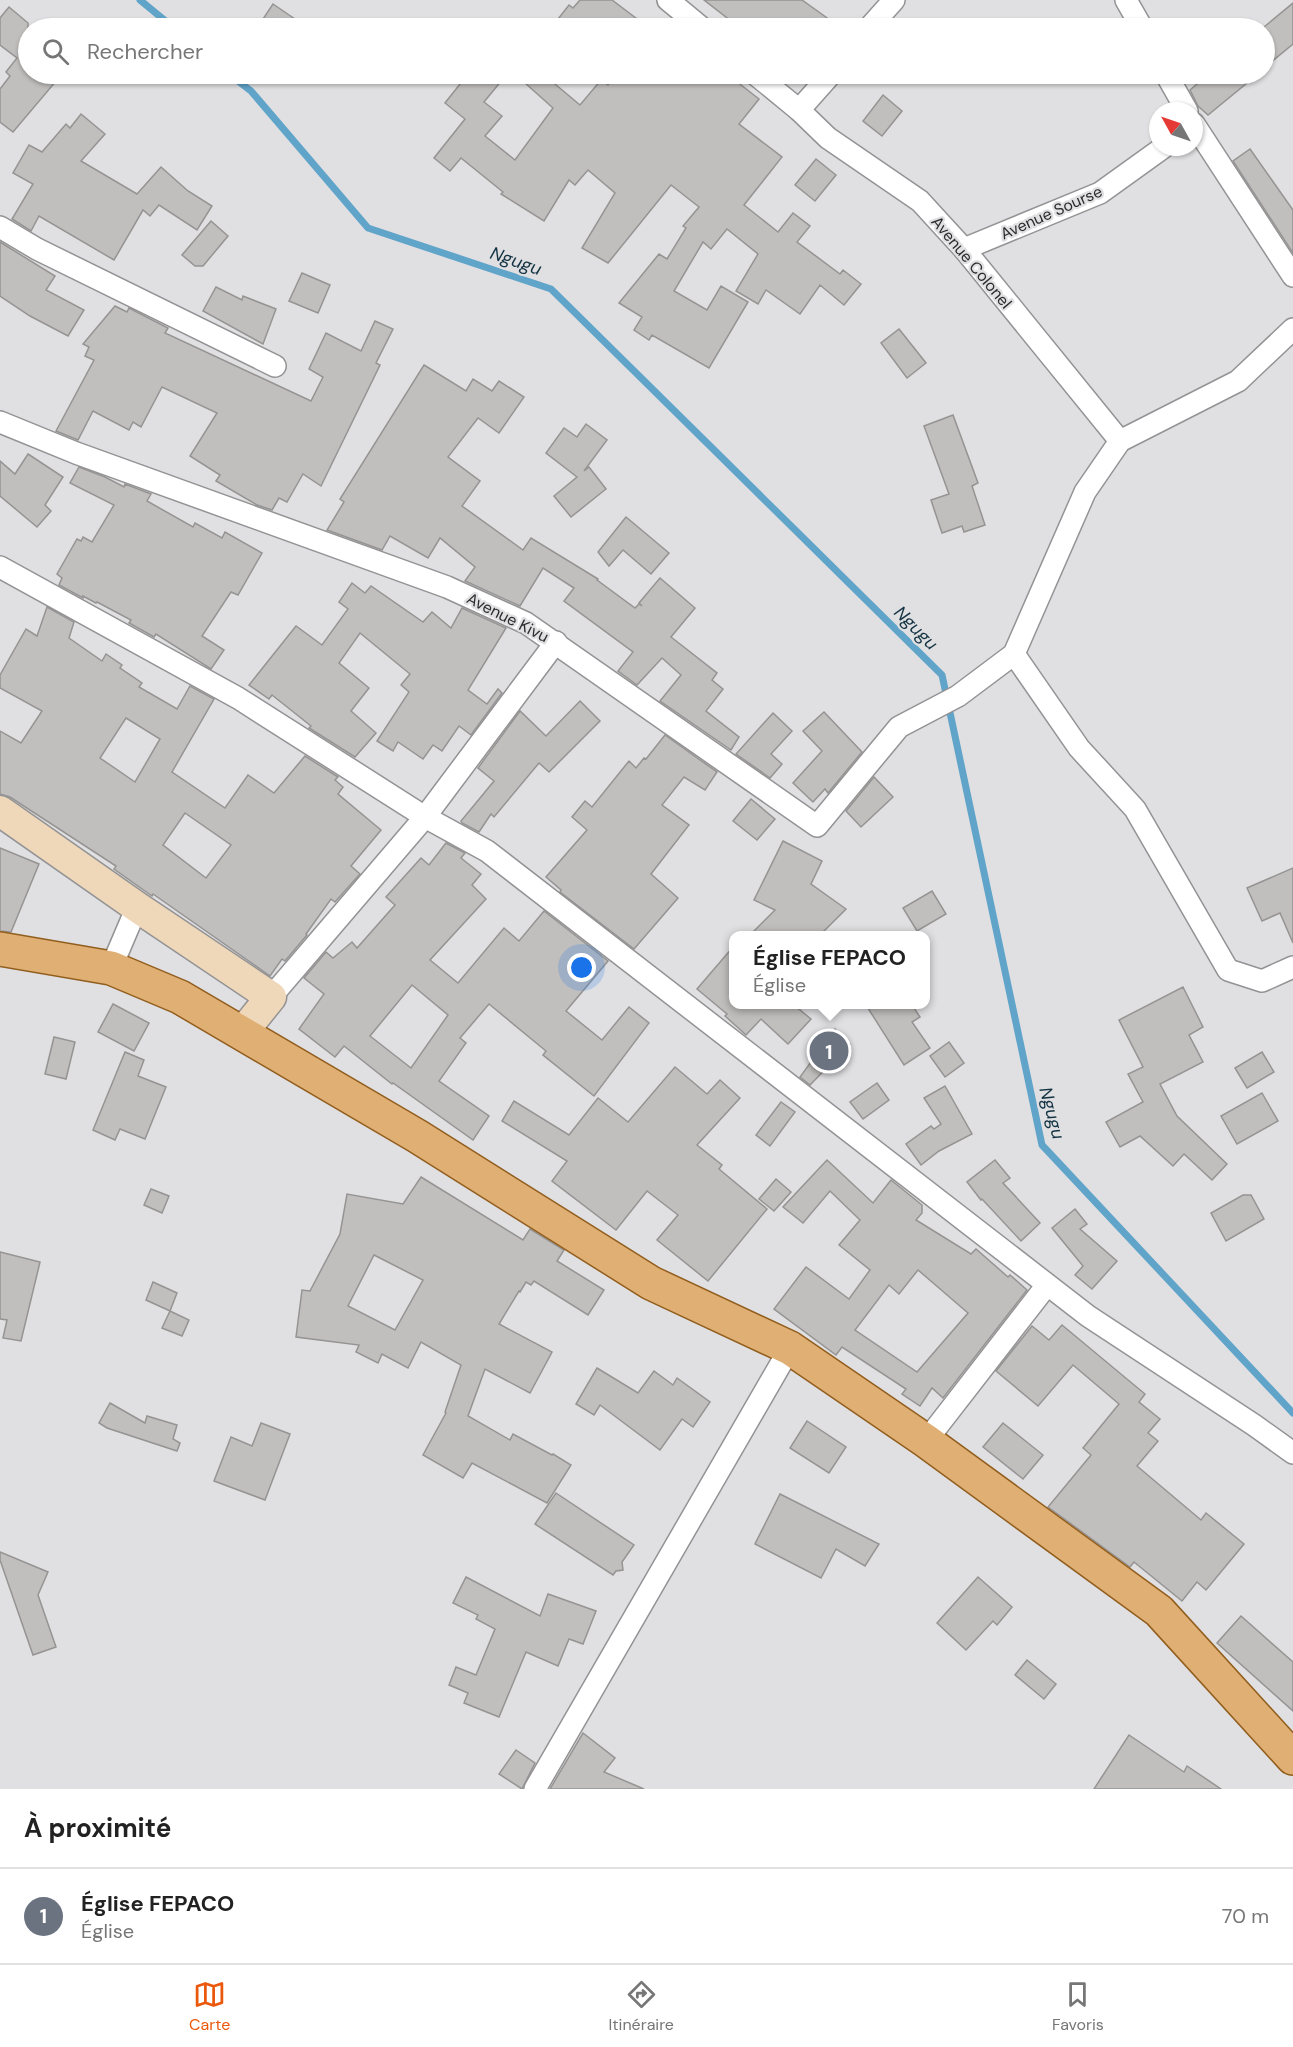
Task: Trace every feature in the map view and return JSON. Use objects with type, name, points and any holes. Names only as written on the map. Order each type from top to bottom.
[{"type":"main road","points":[[0,949],[111,968],[180,997],[417,1136],[651,1283],[789,1348],[926,1441],[1159,1611],[1293,1758]]},
{"type":"street","points":[[669,0],[690,18]]},
{"type":"street","points":[[878,18],[894,0]]},
{"type":"street","points":[[1126,0],[1136,18]]},
{"type":"street","name":"Avenue Colonel","points":[[767,84],[828,138],[920,201],[964,249],[1120,441]]},
{"type":"street","points":[[799,110],[822,84]]},
{"type":"street","points":[[1172,84],[1182,102]]},
{"type":"street","points":[[1203,139],[1293,276]]},
{"type":"street","name":"Avenue Sourse","points":[[964,249],[1100,193],[1151,156]]},
{"type":"street","points":[[0,227],[37,249],[275,366]]},
{"type":"street","points":[[1293,328],[1238,381],[1120,441],[1085,492],[1014,654],[1079,748],[1135,809],[1228,970],[1262,981],[1293,967]]},
{"type":"street","name":"Avenue Kivu","points":[[0,422],[87,457],[447,587],[526,623],[817,826],[899,727],[958,696],[1014,654]]},
{"type":"street","points":[[0,567],[238,698],[425,817],[487,851],[1047,1285],[1089,1316],[1293,1453]]},
{"type":"street","points":[[242,1033],[425,817],[556,642]]},
{"type":"street","points":[[0,811],[271,997]]},
{"type":"street","points":[[111,968],[137,907]]},
{"type":"street","points":[[926,1441],[1047,1285]]},
{"type":"street","points":[[537,1788],[789,1348]]},
{"type":"building","points":[[580,0],[612,0],[636,18],[559,18],[569,5],[573,8]]},
{"type":"building","points":[[704,0],[802,0],[827,18],[727,18]]},
{"type":"building","points":[[1293,3],[1293,44],[1275,59],[1275,18]]},
{"type":"building","points":[[273,4],[293,18],[264,18]]},
{"type":"building","points":[[9,7],[22,18],[18,18],[18,84],[54,84],[13,132],[0,122],[0,89],[10,76],[6,72],[17,58],[0,45],[0,18]]},
{"type":"building","points":[[460,84],[499,84],[484,102],[502,116],[485,136],[515,160],[553,108],[526,84],[555,84],[580,105],[598,84],[740,84],[759,99],[739,124],[782,157],[744,205],[778,232],[793,213],[810,226],[797,242],[840,274],[843,270],[861,284],[844,305],[820,285],[800,314],[766,290],[758,304],[736,291],[758,254],[727,229],[711,249],[703,242],[674,291],[707,310],[721,286],[748,302],[709,368],[652,335],[649,340],[634,330],[642,317],[619,303],[659,254],[667,259],[686,228],[683,226],[699,207],[671,185],[608,263],[582,248],[615,193],[588,170],[575,185],[569,180],[544,221],[501,194],[503,192],[461,158],[450,171],[434,158],[465,119],[445,103]]},
{"type":"building","points":[[1197,84],[1246,84],[1208,115],[1203,110],[1203,102],[1196,102],[1190,90]]},
{"type":"building","points":[[883,95],[902,111],[882,136],[863,121]]},
{"type":"building","points":[[81,114],[105,134],[81,161],[137,194],[161,167],[188,191],[212,206],[197,230],[159,205],[150,216],[143,210],[114,260],[39,216],[31,231],[12,219],[33,184],[13,173],[29,145],[42,152],[66,124],[70,128]]},
{"type":"building","points":[[1250,149],[1293,210],[1293,253],[1233,161]]},
{"type":"building","points":[[816,159],[836,175],[815,201],[795,185]]},
{"type":"building","points":[[211,221],[228,236],[203,266],[195,266],[182,255]]},
{"type":"building","points":[[0,242],[55,276],[46,290],[84,310],[68,336],[30,316],[0,296]]},
{"type":"building","points":[[302,273],[330,285],[318,313],[289,301]]},
{"type":"building","points":[[216,287],[242,300],[243,296],[276,309],[263,344],[203,311]]},
{"type":"building","points":[[115,306],[127,312],[129,308],[168,328],[165,333],[311,401],[323,377],[309,369],[326,333],[361,351],[375,321],[393,329],[376,363],[380,365],[321,486],[303,474],[287,502],[279,498],[272,510],[257,505],[216,481],[220,475],[190,456],[217,413],[162,387],[141,427],[133,422],[129,430],[93,411],[78,440],[56,431],[94,360],[85,356],[89,347],[83,344]]},
{"type":"building","points":[[899,329],[926,363],[907,378],[881,343]]},
{"type":"building","points":[[424,365],[466,391],[473,379],[492,391],[499,381],[524,397],[499,433],[478,418],[448,457],[480,481],[462,506],[523,550],[531,538],[598,579],[635,608],[639,604],[642,606],[639,603],[660,578],[695,608],[671,637],[717,673],[712,680],[723,689],[706,711],[739,737],[731,750],[660,701],[681,675],[662,658],[637,685],[618,671],[633,652],[564,601],[574,588],[543,568],[520,606],[465,581],[475,567],[440,538],[428,558],[390,536],[382,550],[327,530],[344,502],[340,499]]},
{"type":"building","points":[[953,415],[978,483],[972,486],[985,525],[964,532],[962,526],[942,533],[931,500],[949,494],[924,426]]},
{"type":"building","points":[[586,424],[607,440],[584,471],[589,467],[606,489],[571,517],[554,496],[577,477],[546,453],[564,428],[577,437]]},
{"type":"building","points":[[28,454],[63,477],[45,505],[51,511],[37,527],[0,496],[0,461],[15,474]]},
{"type":"building","points":[[79,467],[124,487],[125,484],[151,494],[147,501],[193,527],[195,523],[222,538],[225,532],[262,553],[238,595],[231,592],[202,636],[224,650],[211,669],[156,634],[154,637],[129,623],[131,620],[59,585],[62,578],[57,574],[77,539],[81,541],[83,537],[92,542],[114,505],[70,483]]},
{"type":"building","points":[[626,517],[669,553],[651,574],[623,550],[609,566],[598,552]]},
{"type":"building","points":[[352,583],[365,593],[371,586],[423,622],[432,612],[451,628],[462,608],[506,628],[468,690],[487,704],[498,689],[502,693],[471,735],[459,726],[442,751],[433,745],[423,759],[398,742],[393,751],[377,741],[409,692],[401,685],[410,674],[360,633],[339,663],[369,688],[351,711],[376,733],[355,757],[309,728],[311,726],[272,695],[269,699],[249,685],[296,626],[322,645],[348,609],[339,602]]},
{"type":"building","points":[[47,607],[74,622],[69,638],[102,661],[106,654],[122,665],[120,668],[142,683],[139,687],[177,709],[190,686],[214,699],[172,772],[225,808],[248,775],[274,793],[305,756],[338,777],[335,780],[343,787],[338,794],[381,830],[351,866],[360,874],[335,902],[331,899],[307,935],[285,961],[282,959],[270,976],[114,869],[116,866],[10,797],[0,794],[0,731],[21,743],[42,711],[0,688],[0,675],[26,629],[37,636]],"holes":[[[126,718],[160,739],[135,782],[100,758]],[[185,813],[231,845],[206,878],[163,845]]]},
{"type":"building","points":[[580,701],[600,721],[549,772],[539,763],[494,817],[491,814],[479,832],[462,823],[461,821],[494,781],[478,768],[520,711],[546,736]]},
{"type":"building","points":[[824,712],[862,752],[828,793],[825,789],[813,802],[793,783],[822,751],[803,731]]},
{"type":"building","points":[[773,713],[792,731],[771,754],[782,764],[770,778],[736,754]]},
{"type":"building","points":[[665,735],[717,772],[705,790],[684,777],[662,805],[689,825],[651,874],[678,898],[634,949],[560,892],[561,890],[546,877],[587,830],[572,817],[585,801],[592,807],[629,761],[636,768]]},
{"type":"building","points":[[874,777],[893,797],[861,827],[846,811]]},
{"type":"building","points":[[751,799],[775,819],[757,840],[733,821]]},
{"type":"building","points":[[783,841],[822,861],[811,884],[846,909],[824,931],[754,931],[775,910],[754,900]]},
{"type":"building","points":[[446,843],[465,853],[461,858],[481,874],[472,885],[486,899],[430,960],[458,983],[504,928],[519,941],[544,911],[608,961],[566,1011],[602,1040],[629,1007],[649,1023],[594,1096],[543,1055],[546,1051],[489,1004],[460,1038],[466,1043],[439,1081],[489,1116],[473,1140],[392,1084],[344,1046],[335,1057],[299,1029],[324,994],[304,978],[326,952],[333,958],[352,942],[357,948],[395,905],[386,897],[421,858],[429,865]],"holes":[[[412,985],[448,1015],[411,1068],[370,1036]]]},
{"type":"building","points":[[0,848],[39,864],[11,932],[0,931]]},
{"type":"building","points":[[1293,868],[1293,943],[1280,913],[1262,921],[1247,888]]},
{"type":"building","points":[[932,891],[946,914],[917,931],[903,908]]},
{"type":"building","points":[[729,952],[729,1009],[799,1009],[811,1019],[788,1044],[761,1019],[746,1035],[725,1016],[727,1014],[697,989]]},
{"type":"building","points":[[1183,987],[1203,1027],[1189,1035],[1203,1062],[1160,1084],[1177,1116],[1227,1164],[1212,1180],[1184,1154],[1173,1166],[1140,1136],[1120,1147],[1106,1122],[1143,1102],[1128,1074],[1143,1067],[1119,1020]]},
{"type":"building","points":[[113,1004],[149,1023],[134,1051],[98,1032]]},
{"type":"building","points":[[869,1009],[915,1009],[920,1017],[912,1022],[930,1048],[904,1065]]},
{"type":"building","points":[[835,1029],[850,1044],[810,1085],[800,1077]]},
{"type":"building","points":[[54,1037],[75,1042],[66,1079],[45,1074]]},
{"type":"building","points":[[949,1042],[964,1063],[945,1077],[930,1056]]},
{"type":"building","points":[[125,1052],[144,1060],[138,1076],[166,1087],[145,1139],[120,1129],[115,1140],[93,1130]]},
{"type":"building","points":[[1262,1052],[1274,1072],[1247,1088],[1235,1068]]},
{"type":"building","points":[[675,1067],[707,1094],[720,1080],[740,1098],[697,1145],[722,1165],[719,1169],[767,1209],[708,1281],[657,1240],[678,1215],[647,1191],[616,1230],[552,1181],[567,1161],[502,1121],[514,1101],[569,1135],[598,1098],[628,1122]]},
{"type":"building","points":[[877,1083],[889,1100],[863,1119],[850,1102]]},
{"type":"building","points":[[945,1086],[972,1134],[939,1151],[921,1165],[906,1144],[931,1126],[934,1129],[941,1124],[924,1098]]},
{"type":"building","points":[[1262,1093],[1278,1121],[1237,1144],[1221,1116]]},
{"type":"building","points":[[781,1102],[795,1112],[770,1146],[756,1135]]},
{"type":"building","points":[[827,1160],[873,1203],[891,1180],[922,1205],[922,1213],[916,1220],[971,1254],[976,1249],[1027,1290],[943,1398],[932,1388],[920,1406],[902,1394],[906,1389],[842,1347],[836,1355],[774,1309],[806,1267],[849,1299],[870,1270],[839,1245],[860,1220],[830,1191],[803,1223],[783,1207]],"holes":[[[918,1270],[968,1313],[917,1372],[855,1330],[889,1285],[899,1294]]]},
{"type":"building","points":[[995,1160],[1010,1178],[1003,1183],[1040,1223],[1021,1241],[981,1200],[967,1182]]},
{"type":"building","points":[[421,1177],[523,1240],[530,1229],[564,1250],[557,1261],[604,1290],[588,1315],[534,1281],[531,1285],[526,1282],[499,1324],[552,1352],[530,1393],[485,1369],[468,1416],[510,1440],[513,1434],[571,1465],[547,1503],[472,1463],[463,1478],[423,1455],[446,1413],[461,1365],[421,1342],[408,1368],[382,1354],[378,1363],[356,1352],[359,1345],[296,1337],[302,1290],[310,1291],[340,1234],[347,1194],[403,1204]],"holes":[[[374,1255],[423,1280],[395,1330],[348,1306]]]},
{"type":"building","points":[[776,1179],[791,1192],[774,1211],[759,1199]]},
{"type":"building","points":[[151,1189],[169,1196],[162,1213],[144,1205]]},
{"type":"building","points":[[1243,1195],[1251,1195],[1264,1219],[1226,1241],[1211,1213]]},
{"type":"building","points":[[1075,1209],[1087,1224],[1080,1229],[1117,1261],[1092,1289],[1075,1275],[1083,1266],[1052,1228]]},
{"type":"building","points":[[0,1252],[40,1262],[21,1341],[3,1338],[7,1320],[0,1319]]},
{"type":"building","points":[[153,1282],[177,1293],[170,1311],[146,1300]]},
{"type":"building","points":[[170,1311],[189,1320],[182,1336],[162,1328]]},
{"type":"building","points":[[1062,1325],[1145,1394],[1139,1402],[1160,1419],[1148,1433],[1158,1441],[1137,1466],[1201,1520],[1206,1513],[1244,1544],[1206,1590],[1197,1582],[1182,1601],[1134,1562],[1130,1567],[1048,1507],[1091,1455],[1083,1448],[1119,1404],[1073,1365],[1038,1406],[996,1371],[1032,1326],[1049,1340]]},
{"type":"building","points":[[597,1368],[638,1393],[654,1371],[673,1385],[677,1378],[710,1402],[693,1427],[682,1419],[660,1450],[600,1405],[594,1415],[576,1404]]},
{"type":"building","points":[[110,1403],[145,1423],[147,1416],[177,1425],[173,1439],[180,1443],[177,1451],[107,1428],[99,1423]]},
{"type":"building","points":[[807,1421],[846,1447],[829,1473],[790,1448]]},
{"type":"building","points":[[261,1423],[290,1434],[265,1500],[214,1481],[231,1437],[252,1446]]},
{"type":"building","points":[[1003,1423],[1043,1455],[1023,1479],[983,1447]]},
{"type":"building","points":[[556,1493],[634,1545],[622,1562],[623,1570],[616,1571],[613,1575],[535,1524]]},
{"type":"building","points":[[780,1494],[879,1544],[865,1566],[836,1549],[821,1578],[755,1544]]},
{"type":"building","points":[[0,1552],[48,1572],[38,1595],[56,1647],[33,1655],[0,1560]]},
{"type":"building","points":[[466,1577],[540,1616],[548,1594],[596,1611],[583,1644],[569,1639],[558,1666],[526,1652],[499,1717],[464,1703],[468,1693],[449,1685],[456,1667],[476,1675],[495,1629],[476,1619],[478,1615],[453,1603]]},
{"type":"building","points":[[978,1577],[1012,1607],[997,1625],[993,1621],[966,1650],[937,1623]]},
{"type":"building","points":[[1241,1616],[1293,1662],[1293,1711],[1217,1643]]},
{"type":"building","points":[[1027,1660],[1056,1684],[1044,1699],[1015,1675]]},
{"type":"building","points":[[583,1733],[615,1758],[604,1772],[644,1789],[550,1789]]},
{"type":"building","points":[[1129,1735],[1184,1772],[1187,1766],[1221,1789],[1094,1789]]},
{"type":"building","points":[[516,1750],[535,1763],[522,1789],[499,1774]]},
{"type":"waterway","name":"Ngugu","points":[[140,0],[162,18]]},
{"type":"waterway","name":"Ngugu","points":[[242,84],[251,91],[368,228],[551,289],[942,675],[1042,1145],[1293,1413]]},
{"type":"place","name":"Église FEPACO","points":[[829,1051]]}]
